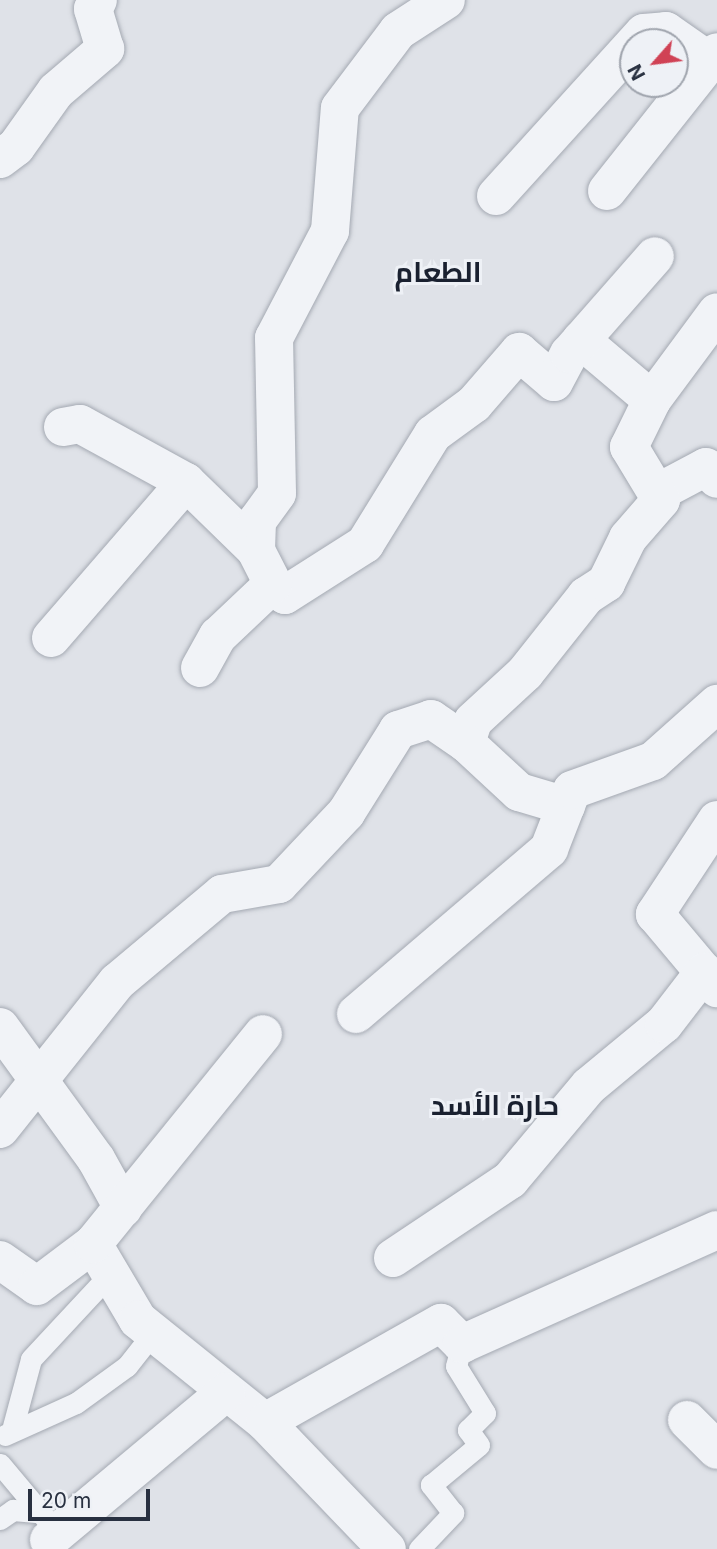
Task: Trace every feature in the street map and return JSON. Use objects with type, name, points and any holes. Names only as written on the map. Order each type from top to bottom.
[{"type":"street","points":[[0,159],[16,147],[56,90],[105,49],[93,9],[97,0]]},
{"type":"street","points":[[256,550],[257,522],[277,493],[274,338],[330,231],[340,108],[397,31],[446,0]]},
{"type":"street","points":[[496,196],[644,33],[666,31],[713,57],[607,191]]},
{"type":"street","points":[[63,427],[80,424],[186,482],[256,550],[273,584],[285,594],[365,544],[433,434],[474,404],[519,352],[554,382],[581,340],[655,256]]},
{"type":"street","points":[[466,743],[473,721],[525,673],[586,596],[606,583],[628,538],[662,500],[629,447],[652,400],[717,312]]},
{"type":"street","points":[[581,340],[652,400]]},
{"type":"street","points":[[657,492],[713,465]]},
{"type":"street","points":[[51,638],[186,482]]},
{"type":"street","points":[[200,668],[218,636],[273,584]]},
{"type":"street","points":[[356,1014],[515,883],[549,849],[572,790],[653,761],[716,707]]},
{"type":"street","points":[[0,1129],[117,982],[222,894],[279,884],[346,813],[398,730],[431,719],[466,743],[519,792],[566,806]]},
{"type":"street","points":[[393,1258],[510,1180],[589,1086],[664,1024],[710,980],[655,914],[717,820]]},
{"type":"street","points":[[0,1027],[37,1085],[96,1159],[123,1208]]},
{"type":"street","points":[[0,1260],[37,1286],[101,1259],[123,1208],[263,1034]]},
{"type":"street","points":[[265,1422],[441,1323],[462,1344],[717,1230]]},
{"type":"street","points":[[101,1259],[153,1333],[265,1422],[387,1549]]},
{"type":"street","points":[[46,1534],[226,1392]]},
{"type":"street","points":[[687,1420],[717,1450]]},
{"type":"lane","points":[[6,1434],[31,1359],[101,1259]]},
{"type":"lane","points":[[6,1434],[76,1403],[127,1366],[153,1333]]},
{"type":"lane","points":[[419,1549],[453,1513],[431,1485],[479,1445],[468,1430],[485,1413],[456,1366],[462,1344]]},
{"type":"lane","points":[[0,1464],[46,1534]]},
{"type":"lane","points":[[0,1519],[13,1510],[46,1534]]},
{"type":"district","name":"الطعام","points":[[438,272]]},
{"type":"district","name":"حارة الأسد","points":[[495,1105]]}]
